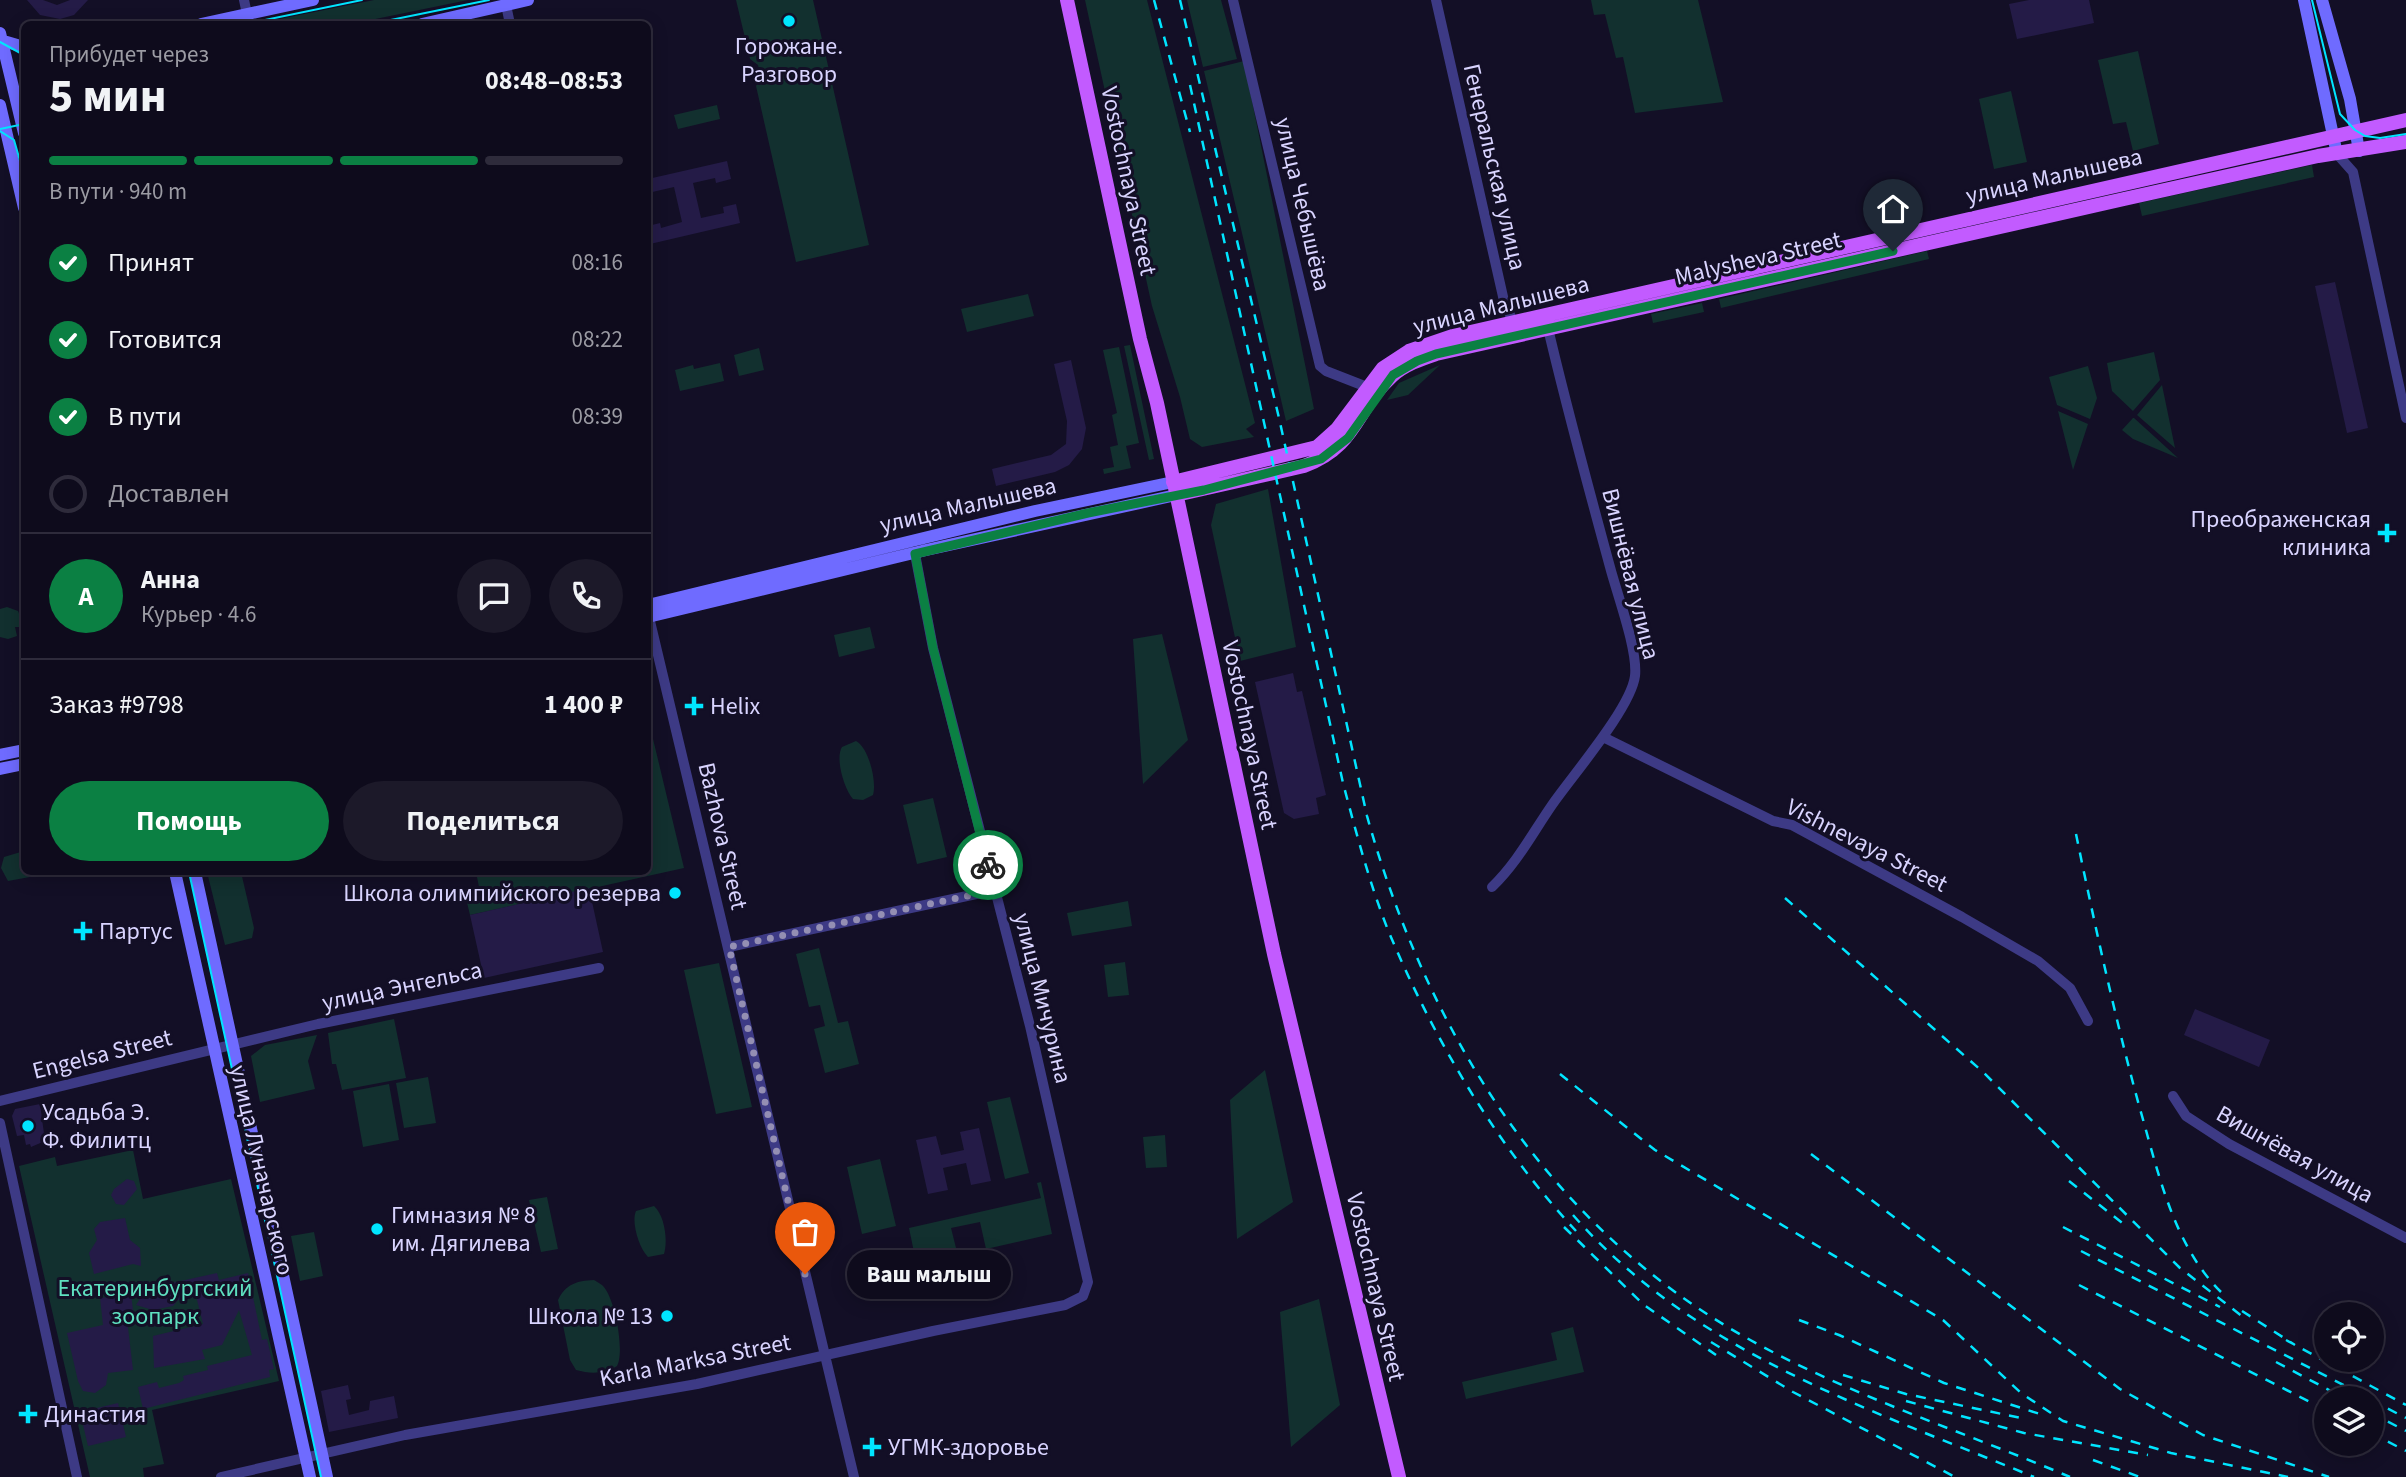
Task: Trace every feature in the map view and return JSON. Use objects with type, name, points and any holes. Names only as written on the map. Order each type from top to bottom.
[{"type":"main road","points":[[215,21],[313,0]]},
{"type":"main road","points":[[435,21],[527,0]]},
{"type":"main road","name":"Vostochnaya Street","points":[[1067,0],[1280,982],[1399,1477]]},
{"type":"main road","points":[[2304,0],[2337,154]]},
{"type":"main road","points":[[2322,0],[2357,130],[2359,150]]},
{"type":"main road","points":[[1,38],[21,46]]},
{"type":"main road","points":[[1,38],[21,122]]},
{"type":"main road","points":[[0,105],[4,140],[21,198]]},
{"type":"main road","name":"улица Малышева","points":[[651,604],[1035,511],[1304,466],[1321,459],[1348,438],[1386,382],[1404,368],[1436,354],[1530,332],[1546,322],[2406,120]]},
{"type":"main road","points":[[4,140],[21,136]]},
{"type":"main road","name":"улица Малышева","points":[[1175,489],[1317,447],[1337,429],[1383,368],[1409,351],[1453,336],[1513,322],[1546,322],[2112,201],[2406,142]]},
{"type":"main road","points":[[915,554],[1175,489]]},
{"type":"main road","name":"улица Малышева","points":[[651,615],[915,554]]},
{"type":"main road","points":[[0,755],[21,751]]},
{"type":"main road","points":[[0,769],[21,765]]},
{"type":"main road","name":"улица Луначарского","points":[[176,875],[310,1477]]},
{"type":"main road","name":"улица Луначарского","points":[[196,875],[235,1044],[327,1477]]},
{"type":"street","points":[[244,0],[247,14]]},
{"type":"street","name":"улица Чебышёва","points":[[1233,0],[1320,366],[1326,371],[1367,387]]},
{"type":"street","name":"Генеральская улица","points":[[1436,0],[1504,301],[1513,322]]},
{"type":"street","points":[[506,5],[509,21]]},
{"type":"street","points":[[2359,150],[2353,172],[2406,418]]},
{"type":"street","points":[[2337,154],[2353,172]]},
{"type":"street","points":[[1513,322],[1530,332]]},
{"type":"street","name":"Вишнёвая улица","points":[[1492,887],[1510,870],[1552,804],[1603,737],[1631,690],[1635,666],[1566,410],[1546,322]]},
{"type":"street","name":"улица Мичурина","points":[[915,554],[933,648],[1039,1066],[1088,1282],[1087,1291]]},
{"type":"street","name":"Bazhova Street","points":[[651,628],[854,1477]]},
{"type":"street","name":"Vishnevaya Street","points":[[1603,737],[1773,821],[1792,825],[1962,917],[2048,970],[2070,988],[2088,1021]]},
{"type":"street","points":[[729,947],[995,890]]},
{"type":"street","name":"улица Энгельса","points":[[214,1048],[383,1010],[599,968]]},
{"type":"street","name":"Engelsa Street","points":[[0,1101],[214,1048]]},
{"type":"street","name":"Вишнёвая улица","points":[[2173,1096],[2186,1116],[2229,1144],[2406,1238]]},
{"type":"street","points":[[0,1123],[77,1477]]},
{"type":"street","name":"Karla Marksa Street","points":[[221,1477],[432,1430],[697,1384],[1065,1305],[1087,1291]]},
{"type":"green space","points":[[374,0],[468,0],[366,21],[270,21]]},
{"type":"green space","points":[[736,0],[813,0],[869,245],[796,262],[756,86],[761,78],[758,65],[750,59]]},
{"type":"green space","points":[[1085,0],[1147,0],[1255,423],[1246,429],[1254,437],[1202,447],[1190,439],[1152,306]]},
{"type":"green space","points":[[1187,0],[1221,0],[1237,59],[1203,67]]},
{"type":"green space","points":[[1591,0],[1698,0],[1723,102],[1635,113],[1623,57],[1616,58],[1605,14],[1594,15]]},
{"type":"green space","points":[[2138,51],[2159,144],[2133,151],[2126,122],[2113,124],[2098,60]]},
{"type":"green space","points":[[1244,61],[1314,409],[1286,421],[1204,71]]},
{"type":"green space","points":[[2011,91],[2027,162],[1994,169],[1979,99]]},
{"type":"green space","points":[[717,105],[720,119],[678,129],[674,115]]},
{"type":"green space","points":[[2312,165],[2314,177],[2142,216],[2139,203]]},
{"type":"green space","points":[[1927,251],[1929,259],[1721,308],[1719,299]]},
{"type":"green space","points":[[1028,294],[1034,316],[967,332],[961,309]]},
{"type":"green space","points":[[1702,303],[1704,312],[1653,323],[1651,314]]},
{"type":"green space","points":[[1130,345],[1154,459],[1149,460],[1124,346]]},
{"type":"green space","points":[[1119,347],[1139,443],[1126,446],[1131,468],[1104,474],[1103,469],[1114,467],[1110,447],[1118,445],[1112,415],[1117,413],[1103,350]]},
{"type":"green space","points":[[759,348],[764,370],[739,376],[734,355]]},
{"type":"green space","points":[[2154,352],[2160,380],[2133,411],[2112,391],[2107,363]]},
{"type":"green space","points":[[720,363],[724,381],[680,391],[675,370],[693,365],[694,369]]},
{"type":"green space","points":[[1440,365],[1408,395],[1387,400],[1399,383]]},
{"type":"green space","points":[[2088,366],[2097,398],[2090,419],[2057,405],[2049,377]]},
{"type":"green space","points":[[2162,385],[2175,448],[2137,415]]},
{"type":"green space","points":[[2058,411],[2088,424],[2073,470]]},
{"type":"green space","points":[[2133,418],[2178,458],[2133,439],[2122,430]]},
{"type":"green space","points":[[1268,489],[1296,647],[1240,661],[1211,525],[1216,504]]},
{"type":"green space","points":[[7,607],[18,611],[21,629],[20,632],[19,627],[15,627],[17,636],[8,639],[0,637],[0,609]]},
{"type":"green space","points":[[870,627],[875,648],[839,657],[834,635]]},
{"type":"green space","points":[[1162,634],[1188,740],[1143,784],[1133,639]]},
{"type":"green space","points":[[651,730],[684,868],[470,915],[464,890],[479,887],[477,875],[651,875]]},
{"type":"green space","points":[[856,741],[865,751],[874,782],[873,795],[863,800],[853,799],[840,766],[842,747]]},
{"type":"green space","points":[[933,798],[947,857],[917,864],[903,805]]},
{"type":"green space","points":[[21,852],[21,875],[41,875],[8,881],[1,868],[4,857]]},
{"type":"green space","points":[[208,875],[242,875],[254,928],[252,938],[225,945]]},
{"type":"green space","points":[[1128,901],[1132,926],[1072,936],[1067,913]]},
{"type":"green space","points":[[819,948],[838,1023],[848,1021],[859,1064],[825,1073],[814,1029],[825,1026],[820,1005],[809,1007],[796,954]]},
{"type":"green space","points":[[1125,962],[1129,995],[1108,997],[1104,965]]},
{"type":"green space","points":[[719,963],[752,1107],[716,1114],[684,970]]},
{"type":"green space","points":[[394,1019],[406,1078],[342,1090],[336,1064],[332,1064],[328,1033]]},
{"type":"green space","points":[[317,1035],[308,1061],[315,1089],[260,1102],[251,1056],[265,1045]]},
{"type":"green space","points":[[1265,1070],[1293,1202],[1237,1239],[1230,1100]]},
{"type":"green space","points":[[428,1077],[436,1123],[404,1128],[396,1083]]},
{"type":"green space","points":[[389,1084],[399,1140],[363,1147],[353,1091]]},
{"type":"green space","points":[[1010,1097],[1029,1173],[1005,1179],[987,1102]]},
{"type":"green space","points":[[1165,1135],[1167,1167],[1146,1168],[1143,1137]]},
{"type":"green space","name":"Екатеринбургский зоопарк","points":[[133,1150],[143,1199],[231,1179],[279,1381],[152,1410],[164,1464],[143,1468],[144,1477],[90,1477],[19,1166],[55,1157],[57,1166]]},
{"type":"green space","points":[[880,1159],[896,1226],[862,1234],[847,1167]]},
{"type":"green space","points":[[1041,1182],[1052,1234],[986,1249],[980,1222],[951,1228],[956,1248],[915,1257],[909,1228],[1041,1198],[1037,1183]]},
{"type":"green space","points":[[547,1197],[558,1249],[541,1252],[529,1200]]},
{"type":"green space","points":[[654,1206],[663,1222],[665,1249],[664,1254],[648,1257],[642,1248],[634,1222],[636,1211]]},
{"type":"green space","points":[[314,1232],[323,1276],[300,1281],[291,1236]]},
{"type":"green space","points":[[594,1280],[603,1285],[611,1302],[618,1325],[620,1349],[617,1366],[607,1371],[592,1373],[576,1370],[570,1360],[558,1300],[572,1284]]},
{"type":"green space","points":[[1319,1299],[1340,1405],[1291,1447],[1280,1312]]},
{"type":"green space","points":[[1573,1327],[1584,1372],[1466,1399],[1462,1382],[1557,1360],[1551,1333]]},
{"type":"building","points":[[27,0],[43,0],[57,5],[70,0],[88,0],[74,15],[60,19],[40,15]]},
{"type":"building","points":[[2029,0],[2089,0],[2094,23],[2017,39],[2009,4]]},
{"type":"building","points":[[727,161],[731,179],[716,183],[715,178],[693,183],[701,218],[724,213],[723,207],[736,204],[740,223],[651,244],[651,225],[660,223],[661,228],[682,222],[674,187],[651,192],[651,178]]},
{"type":"building","points":[[2335,282],[2368,428],[2347,433],[2315,286]]},
{"type":"building","points":[[1071,360],[1086,428],[1082,449],[1069,465],[1055,472],[996,486],[992,469],[1051,455],[1066,444],[1067,421],[1054,364]]},
{"type":"building","points":[[1293,673],[1297,692],[1302,691],[1326,795],[1316,798],[1319,814],[1294,819],[1284,813],[1255,682]]},
{"type":"building","points":[[589,888],[603,952],[484,978],[470,915]]},
{"type":"building","points":[[2195,1009],[2270,1040],[2259,1067],[2184,1035]]},
{"type":"building","name":"Усадьба Э. Ф. Филитц","points":[[40,1104],[45,1141],[31,1147],[30,1144],[26,1145],[24,1135],[17,1136],[12,1116],[15,1109]]},
{"type":"building","points":[[979,1128],[991,1181],[971,1185],[966,1163],[943,1168],[948,1190],[928,1194],[916,1140],[936,1136],[941,1155],[964,1150],[960,1132]]},
{"type":"building","points":[[127,1179],[134,1181],[137,1189],[124,1205],[116,1204],[111,1195],[114,1189]]},
{"type":"building","points":[[125,1218],[130,1240],[140,1248],[141,1266],[133,1264],[94,1274],[89,1253],[97,1240],[94,1229],[100,1222]]},
{"type":"building","points":[[217,1273],[219,1280],[248,1273],[262,1340],[267,1339],[274,1369],[269,1370],[270,1377],[143,1409],[138,1387],[157,1382],[159,1388],[179,1383],[184,1380],[183,1376],[208,1370],[207,1366],[252,1355],[239,1310],[222,1345],[202,1350],[205,1359],[154,1368],[153,1336],[203,1324],[196,1296],[178,1300],[173,1306],[153,1310],[136,1305],[145,1291]]},
{"type":"building","points":[[131,1294],[134,1318],[127,1319],[133,1370],[108,1373],[106,1385],[95,1393],[83,1391],[78,1381],[67,1333],[103,1325],[100,1298]]},
{"type":"building","points":[[348,1385],[351,1399],[346,1400],[349,1415],[369,1410],[370,1401],[394,1396],[398,1418],[329,1432],[321,1391]]},
{"type":"building","points":[[118,1403],[126,1437],[88,1446],[80,1412]]},
{"type":"tram line","points":[[260,21],[362,0]]},
{"type":"tram line","points":[[386,21],[489,0]]},
{"type":"tram line","points":[[2312,0],[2340,114],[2355,130],[2365,136],[2380,138],[2406,134]]},
{"type":"tram line","points":[[0,42],[21,53]]},
{"type":"tram line","points":[[0,129],[21,125]]},
{"type":"tram line","points":[[0,131],[14,140],[21,164]]},
{"type":"tram line","points":[[190,875],[321,1477]]},
{"type":"railway","points":[[1154,0],[1190,132]]},
{"type":"railway","points":[[1180,0],[1279,418],[1367,816],[1392,893],[1422,968],[1458,1040],[1500,1108],[1548,1172],[1602,1230],[1663,1283],[1731,1329],[1812,1372],[2070,1477]]},
{"type":"railway","points":[[1190,85],[1343,783],[1375,894],[1388,930],[1425,1010],[1469,1089],[1519,1163],[1576,1231]]},
{"type":"railway","points":[[2076,834],[2122,1041],[2161,1182],[2179,1230],[2204,1273],[2221,1292]]},
{"type":"railway","points":[[1785,898],[1983,1072],[2180,1268],[2247,1320]]},
{"type":"railway","points":[[1560,1074],[1655,1150],[1943,1320],[2021,1393],[2063,1421],[2171,1453],[2288,1477]]},
{"type":"railway","points":[[1811,1154],[2120,1389],[2203,1435],[2329,1477]]},
{"type":"railway","points":[[2069,1181],[2125,1225]]},
{"type":"railway","points":[[1573,1215],[1621,1263],[1673,1305],[1729,1341],[1848,1401],[2034,1477]]},
{"type":"railway","points":[[1564,1227],[1644,1305],[1716,1355]]},
{"type":"railway","points":[[2063,1227],[2220,1307]]},
{"type":"railway","points":[[2081,1251],[2345,1386]]},
{"type":"railway","points":[[2079,1285],[2314,1404]]},
{"type":"railway","points":[[2242,1311],[2295,1345]]},
{"type":"railway","points":[[1799,1320],[1839,1335],[1944,1383],[2043,1415]]},
{"type":"railway","points":[[2286,1340],[2406,1405]]},
{"type":"railway","points":[[1711,1342],[1793,1392],[1955,1477]]},
{"type":"railway","points":[[2276,1362],[2321,1386]]},
{"type":"railway","points":[[1843,1375],[1906,1394],[2026,1419]]},
{"type":"railway","points":[[1906,1401],[2024,1433],[2148,1455]]},
{"type":"railway","points":[[2384,1407],[2406,1418]]},
{"type":"railway","points":[[2384,1420],[2406,1431]]},
{"type":"railway","points":[[2384,1440],[2406,1451]]},
{"type":"railway","points":[[2093,1460],[2140,1477]]},
{"type":"way so far","points":[[805,1274],[729,947],[995,890],[988,865]]},
{"type":"place","name":"Горожане. Разговор","points":[[789,21]]},
{"type":"place","name":"Преображенская клиника","points":[[2387,533]]},
{"type":"place","name":"Helix","points":[[694,706]]},
{"type":"place","name":"Школа олимпийского резерва","points":[[675,893]]},
{"type":"place","name":"Партус","points":[[83,931]]},
{"type":"place","name":"Усадьба Э. Ф. Филитц","points":[[28,1126]]},
{"type":"place","name":"Гимназия № 8 им. Дягилева","points":[[377,1229]]},
{"type":"place","name":"Ваш малыш","points":[[805,1274]]},
{"type":"place","name":"Школа № 13","points":[[667,1316]]},
{"type":"place","name":"Династия","points":[[28,1414]]},
{"type":"place","name":"УГМК-здоровье","points":[[872,1447]]},
{"type":"route","points":[[988,865],[933,648],[915,554],[1304,466],[1333,452],[1348,438],[1393,375],[1436,354],[1893,251]]}]
